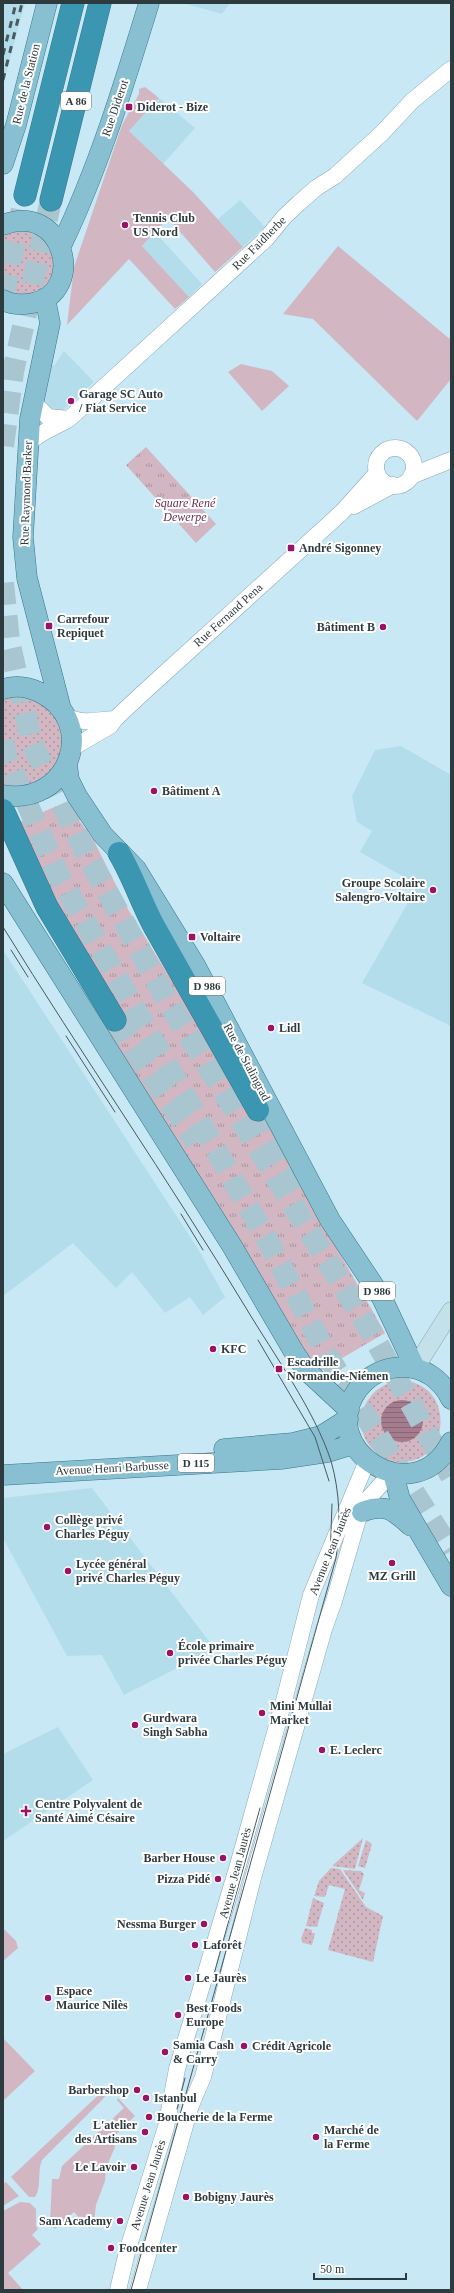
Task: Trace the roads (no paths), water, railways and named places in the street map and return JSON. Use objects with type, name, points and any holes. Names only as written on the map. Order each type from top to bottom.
[{"type":"highway","name":"A 86","points":[[25,195],[73,3]]},
{"type":"highway","name":"A 86","points":[[51,200],[100,3]]},
{"type":"highway","points":[[3,810],[47,908],[115,1020]]},
{"type":"highway","points":[[119,853],[135,881],[143,906],[258,1110]]},
{"type":"main road","name":"Rue de la Station","points":[[3,164],[16,125],[46,3]]},
{"type":"main road","name":"Rue Diderot","points":[[60,246],[77,211],[128,70],[149,3]]},
{"type":"main road","points":[[42,226],[60,221],[77,211]]},
{"type":"main road","points":[[3,225],[13,221],[28,221],[42,226],[53,234],[64,257],[60,280],[54,290],[45,298],[26,305],[15,305],[3,300]]},
{"type":"main road","name":"Rue Raymond Barker","points":[[45,298],[50,323],[30,419],[23,537],[27,578],[63,712],[71,731],[69,756]]},
{"type":"main road","points":[[3,689],[16,687],[36,690],[46,695],[63,712]]},
{"type":"main road","points":[[3,795],[24,796],[45,789],[61,775],[69,756]]},
{"type":"main road","name":"Rue de Stalingrad","points":[[69,756],[69,780],[77,796],[103,835],[136,869],[195,965],[330,1220],[382,1298],[422,1371]]},
{"type":"main road","points":[[3,883],[232,1246],[294,1352],[306,1370],[349,1415]]},
{"type":"main road","points":[[422,1371],[439,1332],[451,1311]]},
{"type":"main road","points":[[451,1399],[439,1382],[422,1371],[395,1367],[377,1373],[359,1389],[349,1415],[354,1444],[367,1461],[390,1473],[412,1473],[431,1466],[442,1456],[451,1442]]},
{"type":"main road","name":"Avenue Henri Barbusse","points":[[36,1472],[82,1462],[293,1443],[321,1436],[349,1415]]},
{"type":"main road","name":"Avenue Henri Barbusse","points":[[3,1475],[280,1459],[328,1452],[354,1444]]},
{"type":"main road","points":[[390,1473],[400,1499],[451,1586]]},
{"type":"main road","points":[[362,1512],[371,1508],[386,1508],[395,1512],[421,1535]]},
{"type":"street","name":"Rue Faidherbe","points":[[28,444],[41,432],[52,429],[69,419],[266,239],[284,217],[299,203],[316,188],[335,176],[382,133],[418,106],[448,71]]},
{"type":"street","points":[[34,403],[43,414],[48,417],[69,419]]},
{"type":"street","points":[[411,476],[413,464],[412,459],[401,450],[392,448],[385,451],[378,458],[377,473],[386,483],[393,486],[403,484],[411,476],[451,460]]},
{"type":"street","points":[[412,459],[451,456]]},
{"type":"street","name":"Rue Fernand Pena","points":[[69,756],[110,726],[115,718],[342,512],[377,473]]},
{"type":"street","name":"Rue Fernand Pena","points":[[342,512],[393,486]]},
{"type":"street","points":[[63,712],[80,722],[89,723],[115,718]]},
{"type":"street","name":"Avenue Jean Jaurès","points":[[118,2290],[127,2252],[166,2127],[177,2069],[229,1895],[285,1697],[311,1595],[367,1461]]},
{"type":"street","name":"Avenue Jean Jaurès","points":[[138,2290],[191,2105],[203,2077],[236,1945],[313,1666],[362,1512],[367,1500],[390,1473]]},
{"type":"tunnel","points":[[3,296],[25,195]]},
{"type":"tunnel","points":[[3,446],[13,372],[51,200]]},
{"type":"tunnel","points":[[3,583],[9,641],[32,744],[88,857],[167,1000],[371,1332],[451,1476]]},
{"type":"tunnel","points":[[3,741],[6,756],[59,876],[268,1241],[327,1355],[451,1551]]},
{"type":"tunnel","points":[[115,1020],[196,1142]]},
{"type":"tunnel","points":[[258,1110],[300,1192]]},
{"type":"tram line","points":[[3,927],[186,1212],[293,1383],[324,1441],[331,1461],[338,1497],[339,1534],[336,1558],[131,2290]]},
{"type":"tram line","points":[[11,950],[28,977]]},
{"type":"tram line","points":[[66,1036],[115,1112]]},
{"type":"tram line","points":[[181,1214],[203,1250]]},
{"type":"tram line","points":[[258,1340],[315,1437],[329,1481]]},
{"type":"tram line","points":[[330,1560],[332,1504]]},
{"type":"tram line","points":[[214,1974],[260,1808]]},
{"type":"tram line","points":[[177,2109],[185,2078]]},
{"type":"railway","points":[[3,55],[16,3]]},
{"type":"railway","points":[[3,80],[22,3]]},
{"type":"place","name":"Diderot - Bize","points":[[129,107]]},
{"type":"place","name":"Tennis Club US Nord","points":[[125,225]]},
{"type":"place","name":"Garage SC Auto / Fiat Service","points":[[71,401]]},
{"type":"place","name":"André Sigonney","points":[[291,548]]},
{"type":"place","name":"Carrefour Repiquet","points":[[49,626]]},
{"type":"place","name":"Bâtiment B","points":[[383,627]]},
{"type":"place","name":"Bâtiment A","points":[[154,791]]},
{"type":"place","name":"Groupe Scolaire Salengro-Voltaire","points":[[433,890]]},
{"type":"place","name":"Voltaire","points":[[192,937]]},
{"type":"place","name":"Lidl","points":[[271,1028]]},
{"type":"place","name":"KFC","points":[[213,1349]]},
{"type":"place","name":"Escadrille Normandie-Niémen","points":[[279,1369]]},
{"type":"place","name":"Collège privé Charles Péguy","points":[[47,1527]]},
{"type":"place","name":"MZ Grill","points":[[392,1563]]},
{"type":"place","name":"Lycée général privé Charles Péguy","points":[[68,1571]]},
{"type":"place","name":"École primaire privée Charles Péguy","points":[[170,1653]]},
{"type":"place","name":"Mini Mullai Market","points":[[262,1713]]},
{"type":"place","name":"Gurdwara Singh Sabha","points":[[135,1725]]},
{"type":"place","name":"E. Leclerc","points":[[322,1750]]},
{"type":"place","name":"Centre Polyvalent de Santé Aimé Césaire","points":[[26,1811]]},
{"type":"place","name":"Barber House","points":[[223,1858]]},
{"type":"place","name":"Pizza Pidé","points":[[218,1879]]},
{"type":"place","name":"Nessma Burger","points":[[204,1924]]},
{"type":"place","name":"Laforêt","points":[[195,1945]]},
{"type":"place","name":"Le Jaurès","points":[[188,1978]]},
{"type":"place","name":"Espace Maurice Nilès","points":[[48,1998]]},
{"type":"place","name":"Best Foods Europe","points":[[178,2015]]},
{"type":"place","name":"Crédit Agricole","points":[[244,2046]]},
{"type":"place","name":"Samia Cash & Carry","points":[[165,2052]]},
{"type":"place","name":"Barbershop","points":[[137,2090]]},
{"type":"place","name":"Istanbul","points":[[146,2098]]},
{"type":"place","name":"Boucherie de la Ferme","points":[[149,2117]]},
{"type":"place","name":"L'atelier des Artisans","points":[[145,2132]]},
{"type":"place","name":"Marché de la Ferme","points":[[316,2137]]},
{"type":"place","name":"Le Lavoir","points":[[134,2167]]},
{"type":"place","name":"Bobigny Jaurès","points":[[186,2197]]},
{"type":"place","name":"Sam Academy","points":[[120,2221]]},
{"type":"place","name":"Foodcenter","points":[[111,2248]]},
{"type":"park label","name":"Square René Dewerpe","points":[[185,510]]}]
